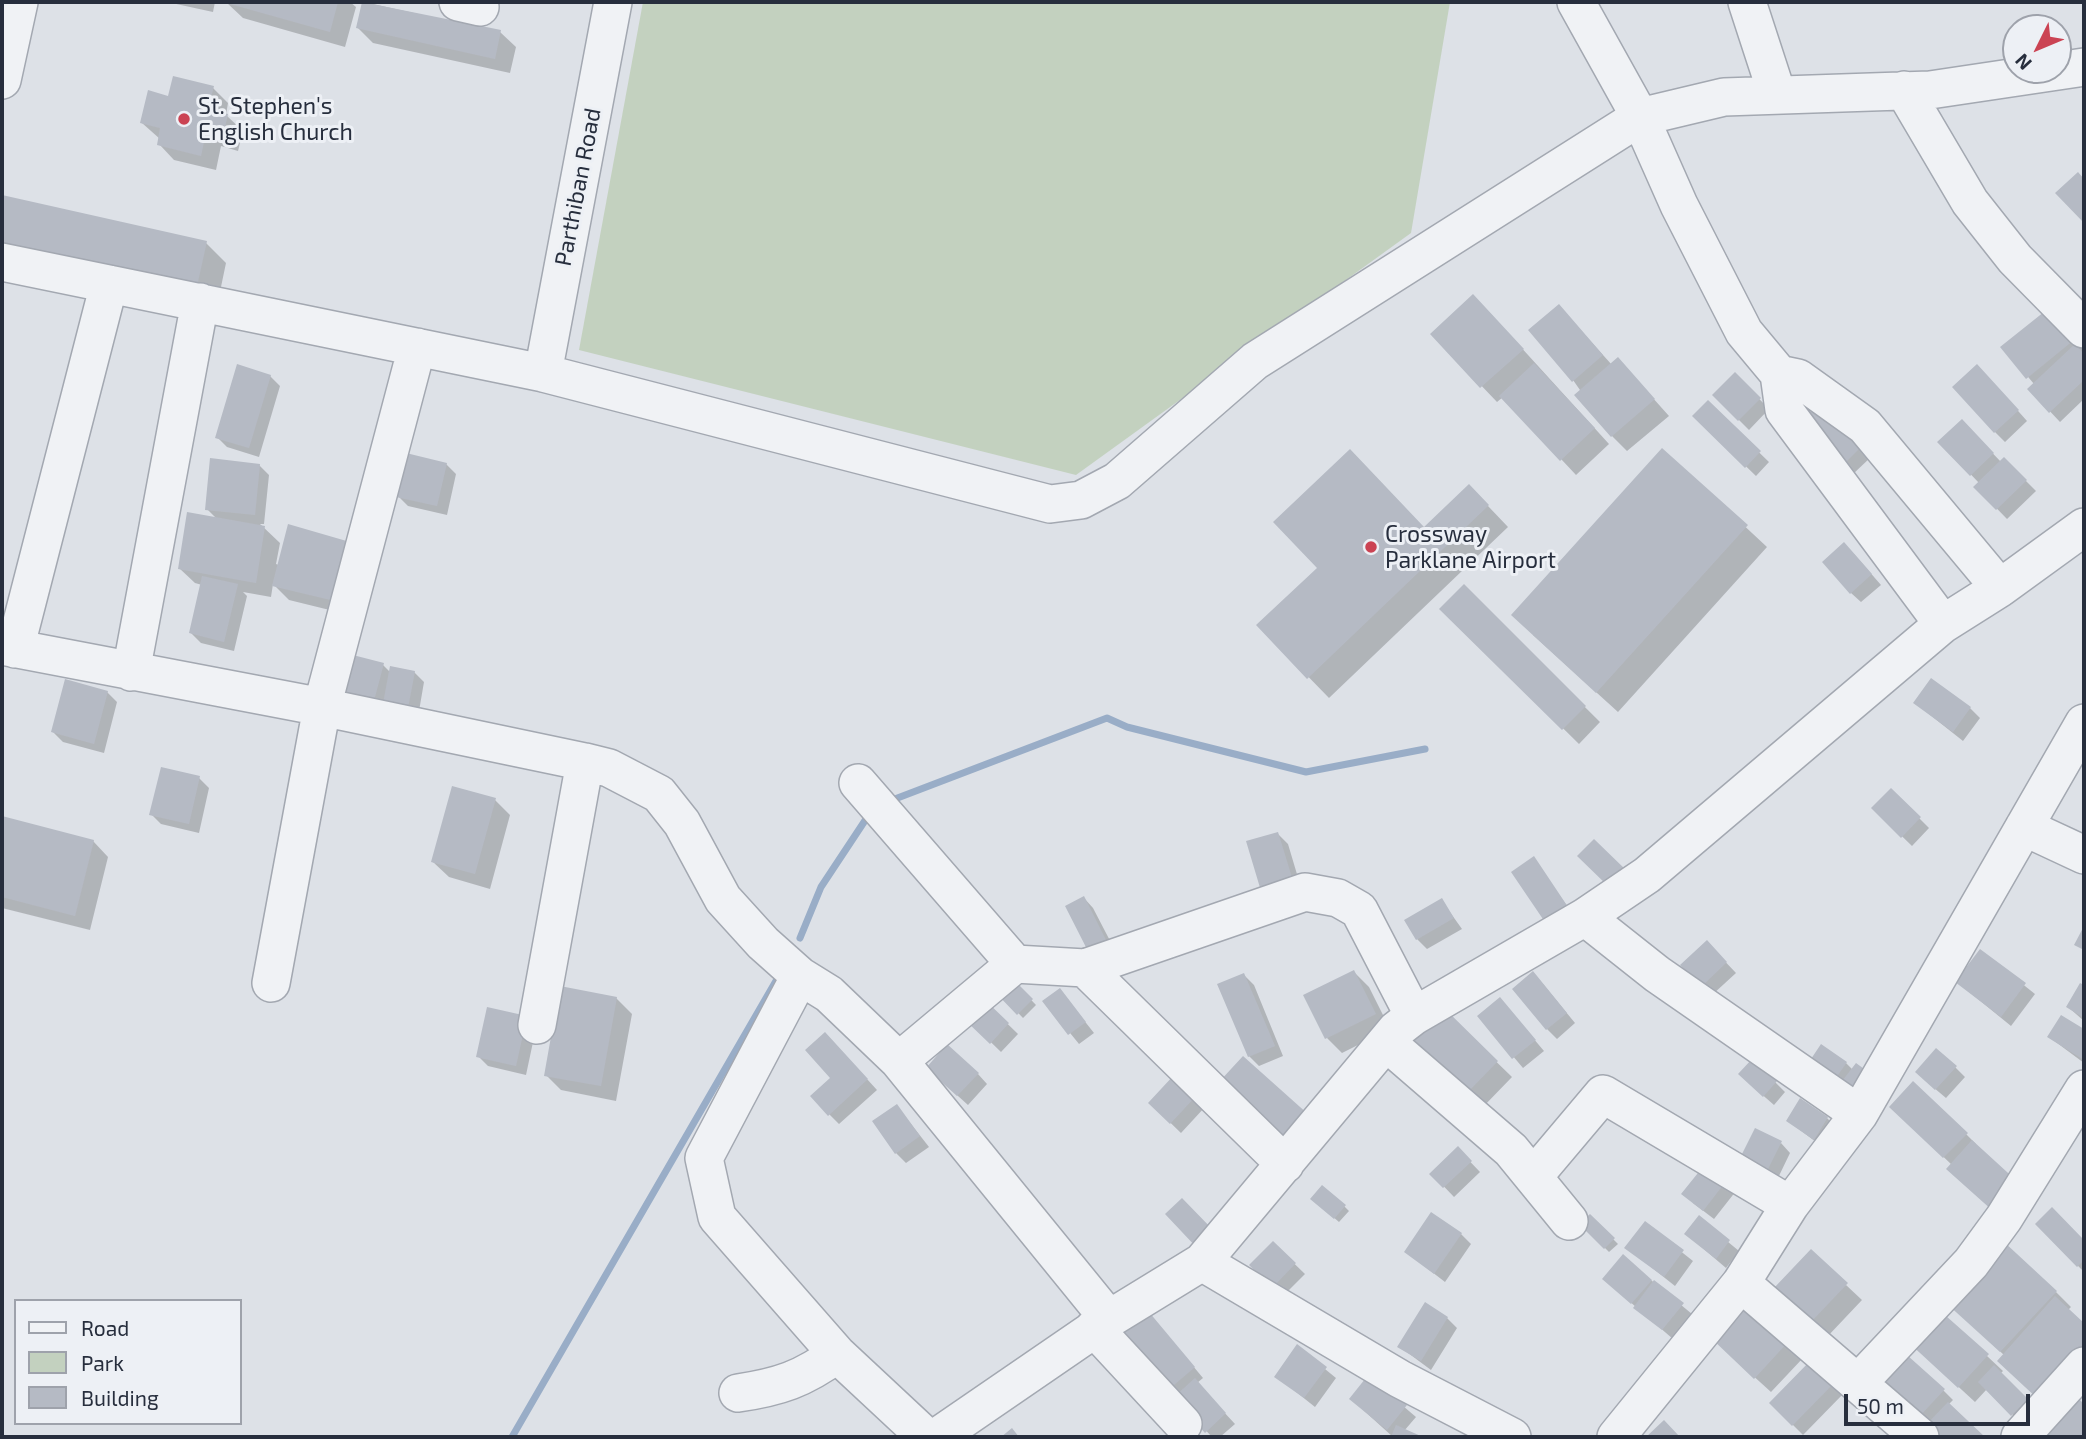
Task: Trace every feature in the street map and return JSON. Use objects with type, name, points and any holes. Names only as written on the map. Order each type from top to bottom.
[{"type":"street","points":[[2,80],[19,2]]},
{"type":"street","name":"Parthiban Road","points":[[543,373],[613,2]]},
{"type":"street","points":[[1576,2],[1640,117],[1679,205],[1744,332],[1779,374],[1784,410],[1943,624]]},
{"type":"street","points":[[1747,2],[1777,94]]},
{"type":"street","points":[[2,262],[543,373],[1022,499],[1050,504],[1081,500],[1117,481],[1255,361],[1640,117],[1724,97],[1930,90],[2084,66]]},
{"type":"street","points":[[1904,90],[1970,202],[2015,259],[2084,329]]},
{"type":"street","points":[[109,284],[8,647],[322,707],[585,762],[609,768],[659,794],[682,823],[723,899],[763,943],[800,976],[829,994],[899,1061],[1101,1324],[1183,1424]]},
{"type":"street","points":[[131,672],[200,302]]},
{"type":"street","points":[[271,983],[322,707],[417,347]]},
{"type":"street","points":[[1779,374],[1798,378],[1865,426],[2000,588]]},
{"type":"street","points":[[954,1432],[1101,1324],[1202,1262],[1385,1042],[1414,1016],[1585,918],[1647,875],[1943,624],[2000,588],[2084,527]]},
{"type":"street","points":[[1616,1437],[1741,1283],[1790,1205],[1859,1114],[2084,723]]},
{"type":"street","points":[[537,1025],[585,762]]},
{"type":"street","points":[[858,783],[1015,964]]},
{"type":"street","points":[[2024,827],[2084,855]]},
{"type":"street","points":[[899,1061],[1015,964],[1085,968],[1305,892],[1338,898],[1359,910],[1414,1016]]},
{"type":"street","points":[[1585,918],[1657,974],[1859,1114]]},
{"type":"street","points":[[1085,968],[1285,1164]]},
{"type":"street","points":[[800,976],[704,1157],[717,1217],[837,1354],[926,1437]]},
{"type":"street","points":[[1385,1042],[1511,1150],[1569,1220]]},
{"type":"street","points":[[1858,1384],[1971,1263],[2019,1195],[2084,1089]]},
{"type":"street","points":[[1533,1177],[1604,1094],[1790,1205]]},
{"type":"street","points":[[1202,1262],[1400,1379],[1512,1437]]},
{"type":"street","points":[[1741,1283],[1920,1437]]},
{"type":"street","points":[[738,1393],[777,1387],[809,1374],[837,1354]]},
{"type":"street","points":[[2020,1437],[2084,1366]]},
{"type":"green space","points":[[643,2],[1450,2],[1411,233],[1076,475],[579,350]]},
{"type":"building","points":[[223,2],[338,2],[330,32]]},
{"type":"building","points":[[362,2],[501,30],[495,59],[356,28]]},
{"type":"building","name":"St. Stephen's English Church","points":[[173,76],[214,86],[208,109],[228,114],[223,136],[206,132],[201,156],[157,145],[160,128],[140,123],[148,90],[168,96]]},
{"type":"building","points":[[2078,172],[2084,179],[2084,223],[2055,193]]},
{"type":"building","points":[[2,195],[207,241],[197,286],[2,243]]},
{"type":"building","points":[[1473,294],[1524,349],[1480,388],[1430,334]]},
{"type":"building","points":[[1559,304],[1603,355],[1572,382],[1528,330]]},
{"type":"building","points":[[2054,304],[2080,335],[2026,379],[2000,347]]},
{"type":"building","points":[[2075,344],[2084,354],[2084,380],[2049,413],[2027,389]]},
{"type":"building","points":[[1618,357],[1655,399],[1611,437],[1574,395]]},
{"type":"building","points":[[1534,363],[1595,428],[1560,461],[1499,396]]},
{"type":"building","points":[[237,364],[271,375],[249,448],[215,438]]},
{"type":"building","points":[[1977,364],[2019,410],[1994,433],[1952,387]]},
{"type":"building","points":[[1735,372],[1761,398],[1738,421],[1712,395]]},
{"type":"building","points":[[1708,400],[1761,451],[1745,468],[1692,416]]},
{"type":"building","points":[[1819,403],[1862,446],[1841,467],[1798,424]]},
{"type":"building","points":[[1962,419],[1994,453],[1970,476],[1937,442]]},
{"type":"building","points":[[1662,448],[1748,525],[1596,693],[1511,615]]},
{"type":"building","name":"Crossway Parklane Airport","points":[[1350,449],[1424,527],[1469,484],[1489,505],[1307,679],[1256,625],[1317,568],[1273,522]]},
{"type":"building","points":[[406,453],[447,463],[437,506],[396,497]]},
{"type":"building","points":[[2004,457],[2027,480],[1996,510],[1973,487]]},
{"type":"building","points":[[210,458],[260,464],[255,515],[205,510]]},
{"type":"building","points":[[187,512],[265,526],[256,583],[178,569]]},
{"type":"building","points":[[288,524],[350,542],[339,602],[272,586]]},
{"type":"building","points":[[1844,542],[1872,574],[1850,594],[1822,562]]},
{"type":"building","points":[[202,576],[238,584],[224,642],[189,633]]},
{"type":"building","points":[[1464,584],[1586,706],[1562,730],[1439,609]]},
{"type":"building","points":[[345,653],[384,663],[371,712],[333,702]]},
{"type":"building","points":[[390,666],[415,671],[408,708],[383,704]]},
{"type":"building","points":[[1931,678],[1971,707],[1953,732],[1913,703]]},
{"type":"building","points":[[65,679],[108,691],[94,744],[51,732]]},
{"type":"building","points":[[161,767],[200,776],[189,824],[149,815]]},
{"type":"building","points":[[452,786],[496,798],[475,874],[431,862]]},
{"type":"building","points":[[1891,788],[1921,817],[1901,838],[1871,808]]},
{"type":"building","points":[[2,816],[94,840],[75,916],[2,897]]},
{"type":"building","points":[[1278,832],[1293,881],[1261,891],[1246,841]]},
{"type":"building","points":[[1594,839],[1626,870],[1609,887],[1577,856]]},
{"type":"building","points":[[1534,856],[1574,916],[1551,931],[1511,872]]},
{"type":"building","points":[[1084,896],[1110,948],[1091,957],[1065,906]]},
{"type":"building","points":[[1442,898],[1454,918],[1416,940],[1404,920]]},
{"type":"building","points":[[2084,926],[2084,950],[2074,945]]},
{"type":"building","points":[[1707,940],[1727,962],[1701,987],[1680,965]]},
{"type":"building","points":[[1980,949],[2026,983],[2001,1017],[1955,982]]},
{"type":"building","points":[[1354,970],[1376,1014],[1325,1039],[1303,995]]},
{"type":"building","points":[[1533,971],[1567,1013],[1546,1030],[1512,989]]},
{"type":"building","points":[[1244,973],[1275,1046],[1248,1057],[1217,984]]},
{"type":"building","points":[[1012,978],[1033,999],[1017,1015],[996,993]]},
{"type":"building","points":[[2080,983],[2084,985],[2084,1018],[2066,1007]]},
{"type":"building","points":[[560,986],[617,997],[601,1086],[544,1076]]},
{"type":"building","points":[[1060,988],[1086,1022],[1068,1035],[1042,1001]]},
{"type":"building","points":[[1500,997],[1536,1040],[1512,1059],[1477,1016]]},
{"type":"building","points":[[985,1000],[1009,1023],[990,1044],[965,1020]]},
{"type":"building","points":[[1442,1006],[1498,1061],[1466,1094],[1410,1039]]},
{"type":"building","points":[[487,1007],[527,1016],[516,1066],[476,1057]]},
{"type":"building","points":[[2061,1015],[2084,1029],[2084,1060],[2047,1037]]},
{"type":"building","points":[[825,1032],[868,1079],[828,1116],[810,1096],[830,1078],[805,1050]]},
{"type":"building","points":[[947,1044],[979,1073],[957,1096],[926,1068]]},
{"type":"building","points":[[1821,1044],[1847,1062],[1831,1085],[1805,1068]]},
{"type":"building","points":[[1936,1048],[1957,1066],[1935,1090],[1915,1072]]},
{"type":"building","points":[[1243,1056],[1309,1115],[1285,1142],[1219,1082]]},
{"type":"building","points":[[1752,1059],[1777,1081],[1763,1097],[1738,1074]]},
{"type":"building","points":[[1856,1063],[1879,1080],[1859,1106],[1836,1089]]},
{"type":"building","points":[[1174,1075],[1196,1096],[1170,1124],[1148,1103]]},
{"type":"building","points":[[1913,1081],[1968,1133],[1943,1158],[1889,1107]]},
{"type":"building","points":[[1800,1098],[1828,1117],[1814,1140],[1786,1121]]},
{"type":"building","points":[[897,1104],[920,1136],[895,1154],[872,1121]]},
{"type":"building","points":[[1755,1128],[1782,1141],[1767,1171],[1740,1158]]},
{"type":"building","points":[[1972,1140],[2019,1183],[1993,1211],[1946,1169]]},
{"type":"building","points":[[1458,1146],[1472,1161],[1443,1188],[1429,1174]]},
{"type":"building","points":[[1706,1163],[1727,1180],[1703,1211],[1681,1194]]},
{"type":"building","points":[[1322,1185],[1346,1205],[1334,1219],[1310,1199]]},
{"type":"building","points":[[1182,1198],[1215,1232],[1198,1249],[1165,1214]]},
{"type":"building","points":[[2052,1207],[2084,1240],[2084,1260],[2077,1267],[2035,1224]]},
{"type":"building","points":[[1431,1212],[1462,1233],[1434,1274],[1404,1252]]},
{"type":"building","points":[[1590,1214],[1615,1238],[1604,1249],[1579,1224]]},
{"type":"building","points":[[1699,1215],[1730,1240],[1716,1259],[1684,1234]]},
{"type":"building","points":[[1645,1221],[1684,1250],[1664,1277],[1624,1248]]},
{"type":"building","points":[[1273,1241],[1296,1263],[1272,1288],[1249,1265]]},
{"type":"building","points":[[2003,1241],[2057,1291],[2000,1352],[1946,1303]]},
{"type":"building","points":[[1811,1249],[1848,1283],[1810,1323],[1774,1288]]},
{"type":"building","points":[[1623,1254],[1652,1280],[1631,1304],[1602,1279]]},
{"type":"building","points":[[1654,1280],[1684,1303],[1662,1330],[1633,1308]]},
{"type":"building","points":[[2055,1296],[2084,1323],[2084,1351],[2039,1400],[1997,1361]]},
{"type":"building","points":[[1745,1301],[1789,1341],[1754,1379],[1711,1338]]},
{"type":"building","points":[[1425,1302],[1448,1317],[1421,1361],[1397,1347]]},
{"type":"building","points":[[1937,1308],[1989,1354],[1958,1388],[1907,1341]]},
{"type":"building","points":[[1149,1312],[1195,1367],[1167,1391],[1120,1336]]},
{"type":"building","points":[[1297,1344],[1327,1367],[1304,1398],[1274,1377]]},
{"type":"building","points":[[1898,1347],[1945,1389],[1918,1418],[1872,1376]]},
{"type":"building","points":[[1813,1358],[1836,1381],[1792,1426],[1769,1403]]},
{"type":"building","points":[[1994,1365],[2028,1399],[2011,1416],[1978,1382]]},
{"type":"building","points":[[1369,1374],[1407,1405],[1387,1430],[1349,1399]]},
{"type":"building","points":[[1195,1378],[1226,1413],[1205,1433],[1173,1398]]},
{"type":"building","points":[[2072,1392],[2084,1404],[2084,1437],[2049,1437],[2038,1426]]},
{"type":"building","points":[[1948,1402],[1985,1437],[1940,1437],[1927,1424]]},
{"type":"building","points":[[1664,1420],[1680,1437],[1646,1437]]},
{"type":"building","points":[[1396,1425],[1423,1437],[1391,1437]]},
{"type":"building","points":[[1012,1428],[1019,1437],[1001,1437]]},
{"type":"waterway","points":[[887,802],[1107,718],[1127,727],[1306,772],[1425,749]]},
{"type":"waterway","points":[[800,938],[821,887],[868,816]]},
{"type":"waterway","points":[[512,1437],[780,974]]},
{"type":"place","name":"St. Stephen's English Church","points":[[184,119]]},
{"type":"place","name":"Crossway Parklane Airport","points":[[1371,547]]}]
